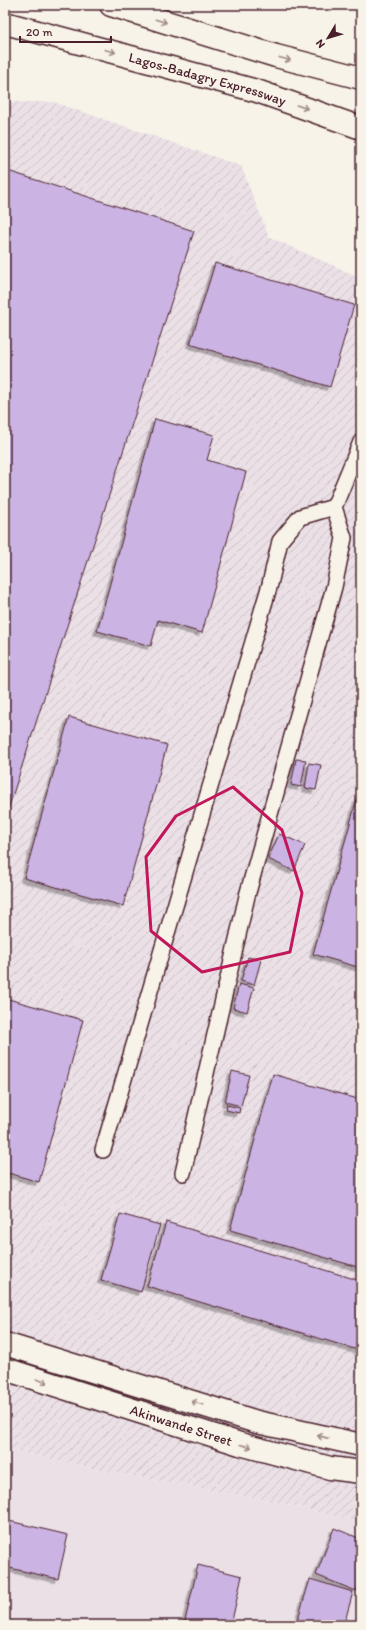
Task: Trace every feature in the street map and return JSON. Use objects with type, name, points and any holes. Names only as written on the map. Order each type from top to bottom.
[{"type":"main road","points":[[111,5],[276,56],[361,78]]},
{"type":"main road","name":"Lagos-Badagry Expressway","points":[[5,22],[257,91],[361,128]]},
{"type":"main road","name":"Akinwande Street","points":[[5,1344],[257,1422],[361,1445]]},
{"type":"main road","name":"Akinwande Street","points":[[5,1369],[240,1444],[330,1468],[361,1472]]},
{"type":"lane","points":[[183,1173],[247,896],[334,586],[344,538],[334,507],[361,442]]},
{"type":"lane","points":[[103,1150],[268,592],[280,541],[300,517],[334,507]]},
{"type":"highlighted area","points":[[233,787],[282,830],[302,893],[290,952],[202,972],[151,931],[146,857],[176,816]]},
{"type":"shaded area","points":[[5,102],[53,102],[241,166],[269,237],[361,278],[361,1523],[278,1502],[110,1472],[5,1449]]},
{"type":"shaded area","points":[[5,1449],[110,1472],[278,1502],[361,1523],[361,1625],[5,1625]]},
{"type":"building","points":[[5,170],[194,231],[5,819]]},
{"type":"building","points":[[215,263],[354,305],[330,387],[190,344]]},
{"type":"building","points":[[155,419],[214,435],[207,460],[246,472],[202,633],[158,620],[151,646],[97,631]]},
{"type":"building","points":[[69,717],[167,745],[123,906],[24,878]]},
{"type":"building","points":[[296,759],[306,760],[301,787],[291,785]]},
{"type":"building","points":[[309,763],[321,765],[316,790],[305,788]]},
{"type":"building","points":[[357,799],[361,800],[361,968],[313,954]]},
{"type":"building","points":[[279,834],[305,845],[294,871],[268,859]]},
{"type":"building","points":[[248,957],[261,960],[254,985],[241,981]]},
{"type":"building","points":[[239,984],[254,988],[247,1012],[233,1008]]},
{"type":"building","points":[[5,998],[83,1020],[39,1182],[5,1172]]},
{"type":"building","points":[[232,1071],[249,1075],[241,1106],[225,1102]]},
{"type":"building","points":[[273,1074],[361,1100],[361,1268],[230,1230]]},
{"type":"building","points":[[227,1105],[240,1108],[239,1113],[226,1110]]},
{"type":"building","points":[[120,1214],[160,1225],[141,1292],[101,1280]]},
{"type":"building","points":[[166,1222],[361,1281],[361,1351],[147,1286]]},
{"type":"building","points":[[5,1520],[68,1535],[58,1579],[5,1567]]},
{"type":"building","points":[[334,1528],[361,1539],[361,1578],[356,1591],[316,1575]]},
{"type":"building","points":[[198,1565],[242,1576],[231,1625],[184,1625]]},
{"type":"building","points":[[310,1579],[353,1592],[344,1625],[296,1625]]}]
